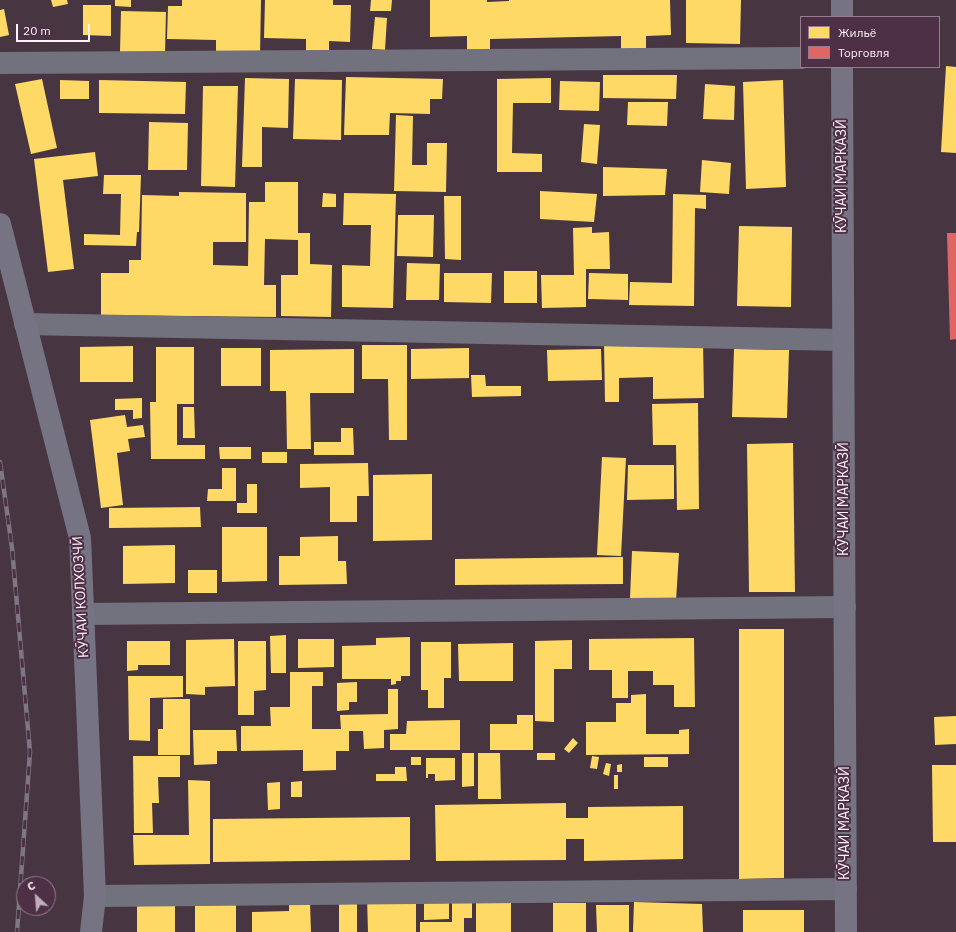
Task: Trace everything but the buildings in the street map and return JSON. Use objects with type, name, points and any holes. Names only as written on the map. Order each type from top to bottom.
[{"type":"main road","points":[[842,0],[842,16]]},
{"type":"main road","name":"КӮЧАИ МАРКАЗӢ","points":[[842,68],[846,932]]},
{"type":"main road","name":"КӮЧАИ КОЛХОЗЧӢ","points":[[0,224],[80,538],[95,896],[91,932]]},
{"type":"street","points":[[0,63],[800,58]]},
{"type":"street","points":[[25,324],[843,340]]},
{"type":"street","points":[[83,614],[845,607]]},
{"type":"street","points":[[95,896],[846,889]]},
{"type":"railway","points":[[0,462],[12,548],[30,752],[17,932]]}]
